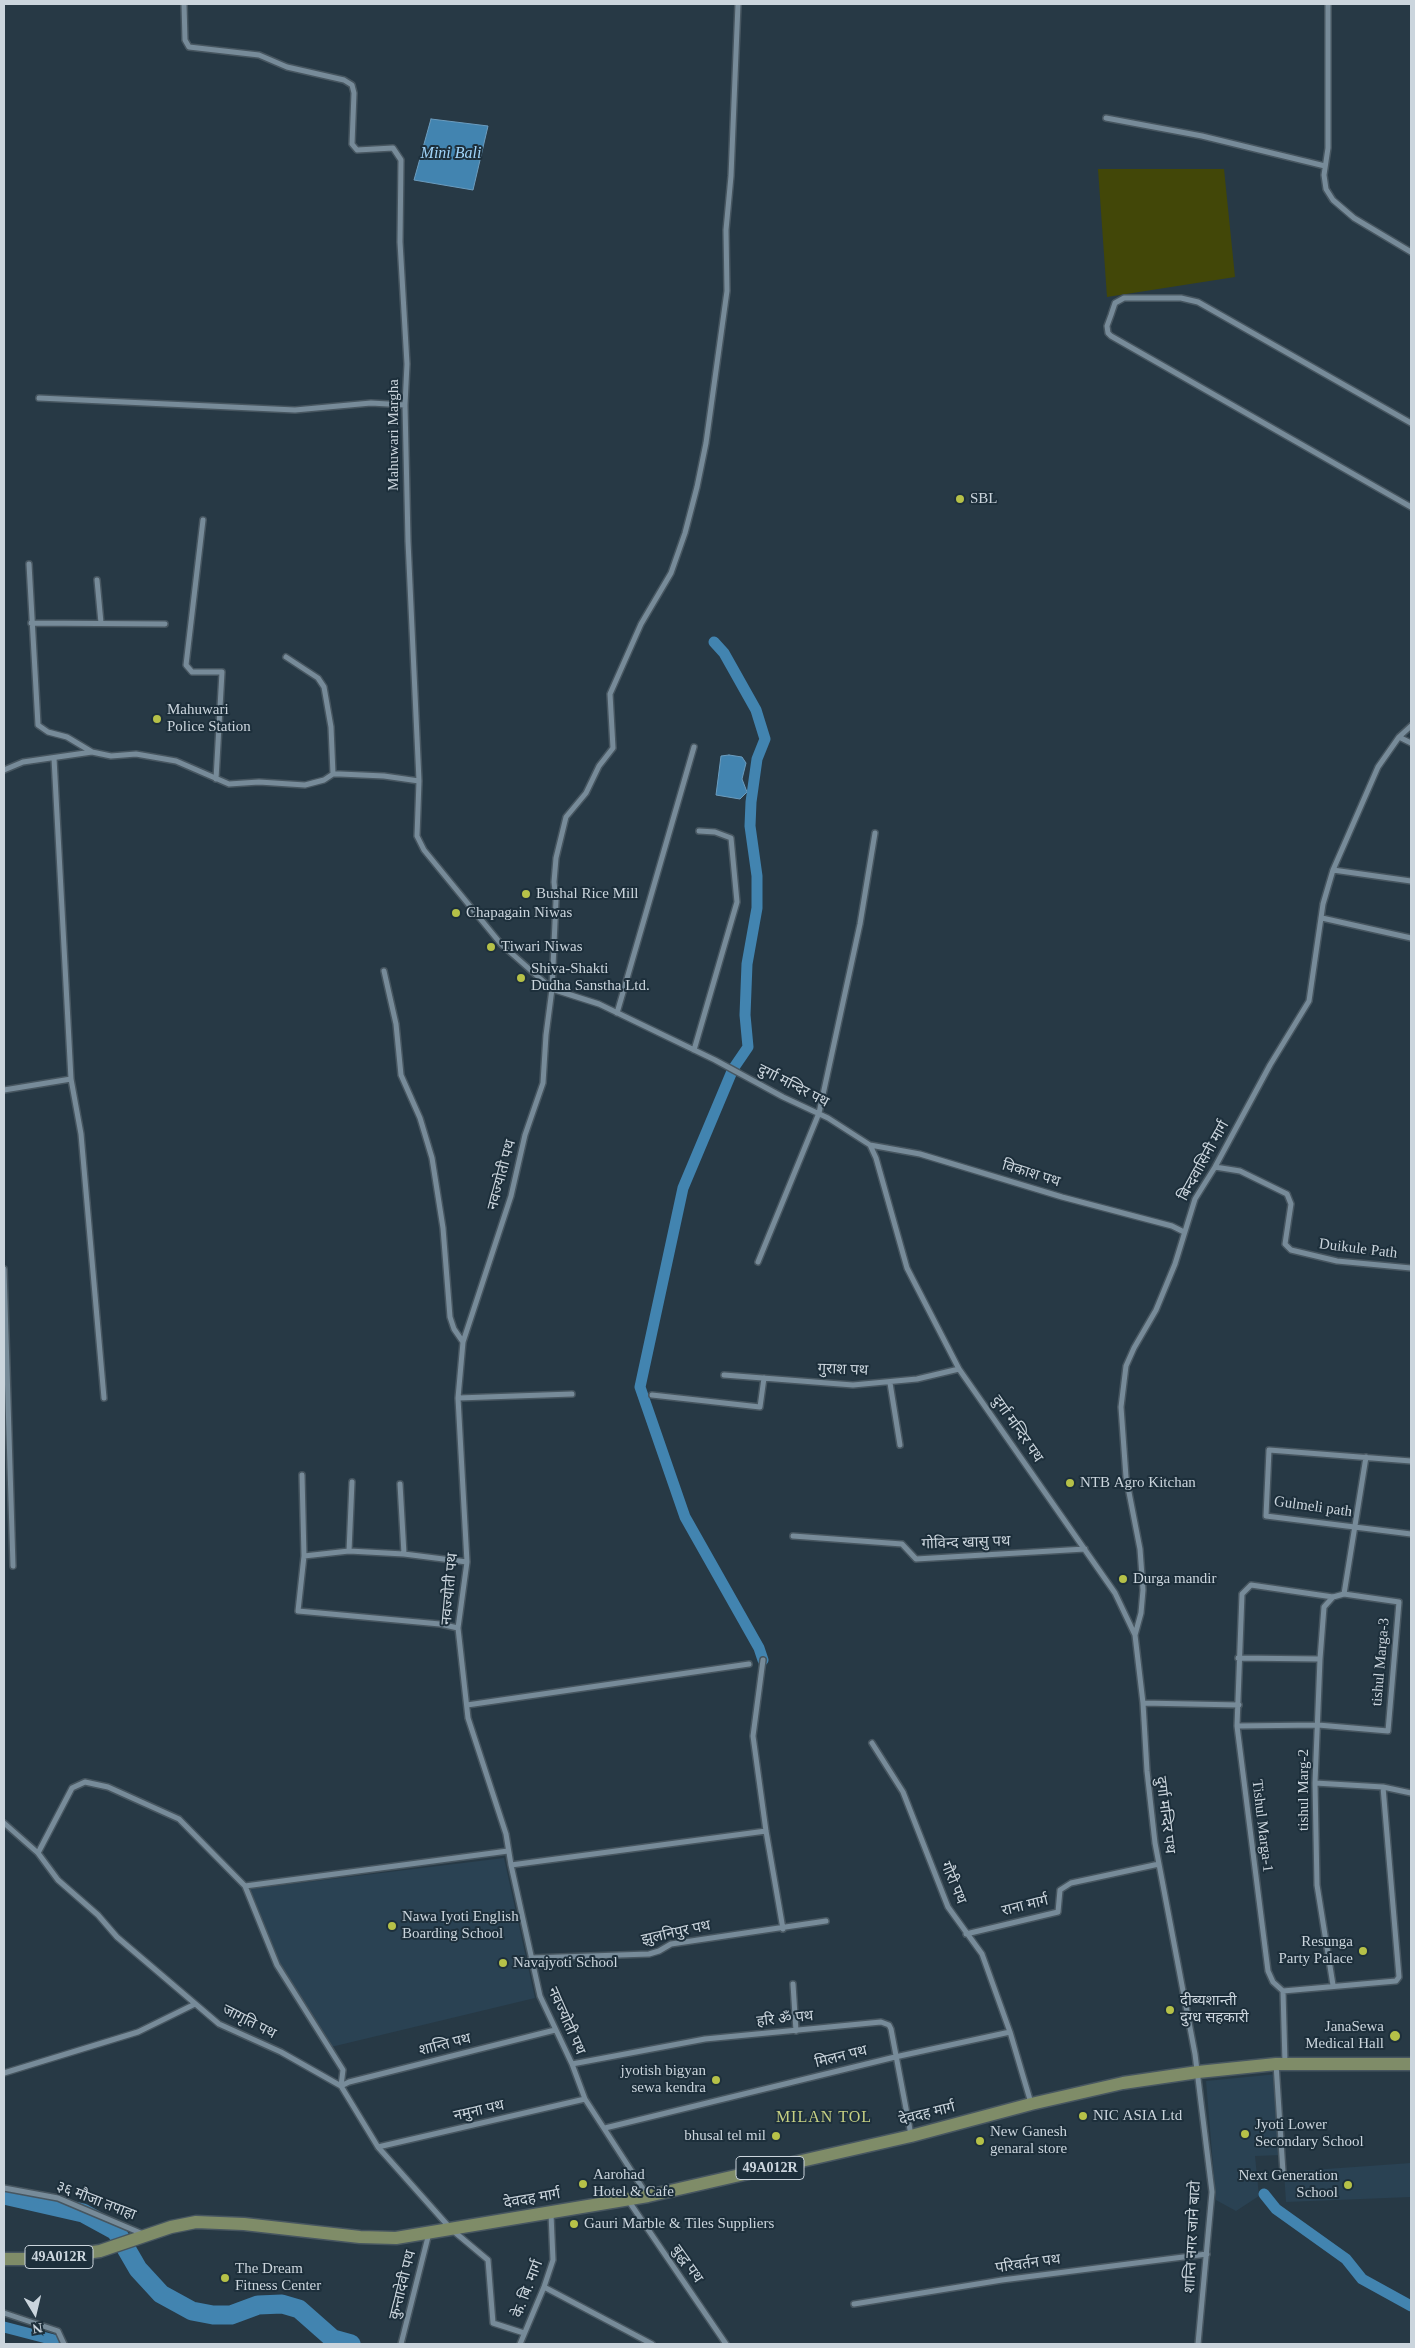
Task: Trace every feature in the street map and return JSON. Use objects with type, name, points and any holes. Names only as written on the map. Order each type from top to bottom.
[{"type":"main road","name":"देवदह मार्ग","points":[[4,2259],[45,2259],[114,2248],[183,2224],[219,2222],[377,2238],[396,2238],[626,2198],[648,2196],[911,2136],[1031,2104],[1122,2083],[1198,2072],[1280,2064],[1411,2064]]},
{"type":"street","name":"Mahuwari Margha","points":[[184,4],[185,40],[189,47],[259,55],[287,68],[344,80],[352,85],[354,93],[352,144],[358,150],[393,148],[400,160],[400,242],[407,364],[405,406],[408,541],[419,781],[416,836],[424,850],[501,944],[552,989]]},
{"type":"street","name":"नवज्योती पथ","points":[[648,2196],[585,2099],[572,2064],[540,1996],[508,1851],[506,1834],[474,1740],[467,1705],[458,1628],[467,1562],[458,1398],[463,1342],[508,1206],[526,1135],[542,1090],[552,989],[556,858],[566,817],[586,792],[599,766],[613,748],[610,694],[641,624],[671,573],[685,532],[706,443],[727,291],[726,230],[731,176],[738,4]]},
{"type":"street","points":[[1328,4],[1328,148],[1324,183],[1333,200],[1354,218],[1411,252]]},
{"type":"street","points":[[1106,118],[1202,136],[1325,166]]},
{"type":"street","points":[[1411,423],[1198,302],[1181,298],[1124,298],[1115,303],[1110,315],[1107,326],[1108,333],[1111,336],[1411,507]]},
{"type":"street","points":[[39,398],[296,410],[371,403],[405,406]]},
{"type":"street","points":[[203,520],[186,665],[192,672],[222,672],[216,779]]},
{"type":"street","points":[[29,564],[38,725],[48,732],[67,737],[92,752],[111,756],[136,754],[176,761],[230,784],[259,782],[305,785],[324,780],[333,774],[384,776],[419,781]]},
{"type":"street","points":[[97,580],[101,623]]},
{"type":"street","points":[[31,622],[165,624]]},
{"type":"street","points":[[286,657],[318,678],[324,687],[331,727],[333,774]]},
{"type":"street","name":"बिन्दवासिनी मार्ग","points":[[1135,1635],[1142,1613],[1143,1590],[1140,1550],[1126,1477],[1121,1407],[1126,1366],[1156,1310],[1176,1264],[1195,1198],[1215,1167],[1270,1065],[1309,1001],[1323,904],[1333,870],[1369,783],[1399,737],[1411,726]]},
{"type":"street","points":[[1399,737],[1411,743]]},
{"type":"street","points":[[617,1013],[694,747]]},
{"type":"street","points":[[4,770],[23,762],[92,752]]},
{"type":"street","points":[[54,758],[71,1079],[81,1134],[104,1398]]},
{"type":"street","points":[[694,1050],[737,902],[730,838],[715,832],[699,831]]},
{"type":"street","points":[[758,1262],[819,1113],[860,924],[874,833]]},
{"type":"street","points":[[1333,870],[1411,882]]},
{"type":"street","points":[[1322,918],[1411,938]]},
{"type":"street","points":[[384,971],[396,1024],[401,1075],[420,1118],[432,1158],[443,1228],[450,1317],[454,1329],[463,1342]]},
{"type":"street","name":"दुर्गा मन्दिर पथ","points":[[552,989],[617,1013],[694,1050],[783,1097],[819,1113],[870,1145],[876,1158],[907,1268],[959,1369],[1086,1548],[1115,1593],[1135,1635],[1144,1703],[1149,1801],[1198,2072]]},
{"type":"street","points":[[4,1090],[71,1079]]},
{"type":"street","name":"विकाश पथ","points":[[870,1145],[920,1154],[1062,1197],[1172,1226],[1184,1232]]},
{"type":"street","name":"Duikule Path","points":[[1215,1167],[1240,1171],[1287,1194],[1291,1204],[1285,1244],[1290,1250],[1337,1261],[1411,1268]]},
{"type":"street","points":[[4,1268],[13,1566]]},
{"type":"street","name":"गुराश पथ","points":[[724,1375],[853,1385],[890,1383],[941,1375],[959,1369]]},
{"type":"street","points":[[652,1395],[760,1407],[764,1378]]},
{"type":"street","points":[[890,1383],[900,1445]]},
{"type":"street","points":[[458,1398],[572,1394]]},
{"type":"street","name":"Gulmeli path","points":[[1411,1461],[1269,1450],[1266,1516],[1411,1534]]},
{"type":"street","points":[[1344,1594],[1366,1457]]},
{"type":"street","points":[[302,1476],[304,1556],[298,1611],[440,1624],[458,1628]]},
{"type":"street","points":[[349,1551],[352,1482]]},
{"type":"street","points":[[400,1484],[404,1554]]},
{"type":"street","name":"गोविन्द खासु पथ","points":[[793,1536],[902,1544],[916,1559],[1086,1548]]},
{"type":"street","points":[[304,1556],[349,1551],[404,1554],[467,1562]]},
{"type":"street","name":"Tishul Marga-1","points":[[1283,1990],[1273,1982],[1268,1971],[1237,1726],[1239,1705],[1238,1658],[1242,1594],[1251,1584],[1333,1597]]},
{"type":"street","name":"tishul Marga-3","points":[[1318,1726],[1388,1731],[1399,1602],[1344,1594],[1333,1597]]},
{"type":"street","name":"tishul Marg-2","points":[[1333,1597],[1324,1608],[1315,1783],[1318,1885],[1333,1985]]},
{"type":"street","points":[[1238,1658],[1320,1659]]},
{"type":"street","points":[[763,1660],[753,1736],[766,1831],[783,1929]]},
{"type":"street","points":[[467,1705],[749,1664]]},
{"type":"street","points":[[1144,1703],[1239,1705]]},
{"type":"street","points":[[1237,1726],[1318,1726]]},
{"type":"street","name":"गौरी पथ","points":[[872,1743],[903,1792],[948,1907],[982,1954],[1010,2032]]},
{"type":"street","points":[[38,1853],[72,1788],[86,1782],[108,1787],[179,1819],[245,1886],[278,1965],[343,2070],[341,2086]]},
{"type":"street","points":[[1315,1783],[1383,1788],[1411,1793]]},
{"type":"street","points":[[1283,2172],[1280,2064],[1283,1990],[1396,1981],[1399,1977],[1383,1788]]},
{"type":"street","name":"जागृति पथ","points":[[4,1823],[38,1853],[58,1880],[98,1916],[117,1937],[219,2024],[280,2052],[341,2086],[378,2147],[451,2228],[488,2260],[494,2323],[524,2333]]},
{"type":"street","points":[[511,1865],[766,1831]]},
{"type":"street","points":[[245,1886],[508,1851]]},
{"type":"street","name":"राना मार्ग","points":[[966,1934],[1058,1912],[1060,1890],[1071,1883],[1159,1864]]},
{"type":"street","name":"झुलनिपुर पथ","points":[[531,1958],[649,1954],[662,1950],[671,1944],[783,1929],[826,1921]]},
{"type":"street","points":[[793,1984],[796,2030]]},
{"type":"street","points":[[4,2074],[138,2032],[195,2004]]},
{"type":"street","name":"हरि ॐ पथ","points":[[572,2064],[705,2039],[881,2022],[889,2025],[891,2029],[911,2136]]},
{"type":"street","name":"शान्ति पथ","points":[[341,2086],[349,2082],[555,2030]]},
{"type":"street","points":[[1010,2032],[1031,2104]]},
{"type":"street","name":"मिलन पथ","points":[[605,2128],[895,2057],[1010,2032]]},
{"type":"street","name":"शान्ति नगर जाने बाटो","points":[[1198,2072],[1212,2192],[1198,2344]]},
{"type":"street","name":"नमुना पथ","points":[[378,2147],[585,2099]]},
{"type":"street","name":"३६ मौजा तपाहा","points":[[4,2188],[58,2198],[148,2236]]},
{"type":"street","name":"बुद्ध पथ","points":[[626,2198],[726,2344]]},
{"type":"street","name":"के. बि. मार्ग","points":[[520,2344],[544,2288],[553,2260],[551,2212]]},
{"type":"street","name":"कुन्तादेवी पथ","points":[[401,2344],[429,2232]]},
{"type":"street","name":"परिवर्तन पथ","points":[[854,2304],[1002,2280],[1207,2254]]},
{"type":"street","points":[[544,2288],[652,2344]]},
{"type":"street","points":[[4,2313],[58,2331],[64,2344]]},
{"type":"shaded area","name":"Nawa Iyoti English Boarding School","points":[[504,1858],[535,1998],[331,2047],[279,1963],[250,1889]]},
{"type":"shaded area","name":"Jyoti Lower Secondary School","points":[[1278,2074],[1281,2155],[1255,2156],[1259,2196],[1236,2211],[1216,2200],[1206,2081]]},
{"type":"shaded area","name":"Next Generation School","points":[[1411,2163],[1411,2197],[1286,2202],[1284,2172]]},
{"type":"green space","points":[[1098,169],[1224,169],[1235,277],[1107,297]]},
{"type":"water","name":"Mini Bali","points":[[431,119],[488,126],[473,190],[414,180]]},
{"type":"water","points":[[721,756],[742,757],[746,763],[742,779],[747,792],[740,799],[716,795]]},
{"type":"waterway","points":[[714,642],[724,653],[756,710],[765,739],[757,759],[751,802],[750,826],[757,876],[757,908],[747,964],[745,1015],[748,1047],[733,1069],[683,1188],[640,1387],[685,1517],[759,1648],[763,1660]]},
{"type":"waterway","points":[[1264,2194],[1276,2209],[1346,2259],[1362,2279],[1411,2306]]},
{"type":"waterway","name":"३६ मौजा तपाहा","points":[[4,2195],[83,2213],[116,2231],[138,2269],[161,2294],[192,2311],[213,2315],[231,2315],[258,2305],[282,2304],[299,2309],[333,2339],[351,2344]]},
{"type":"waterway","points":[[4,2327],[54,2340]]},
{"type":"place","name":"SBL","points":[[960,499]]},
{"type":"place","name":"Mahuwari Police Station","points":[[157,719]]},
{"type":"place","name":"Bushal Rice Mill","points":[[526,894]]},
{"type":"place","name":"Chapagain Niwas","points":[[456,913]]},
{"type":"place","name":"Tiwari Niwas","points":[[491,947]]},
{"type":"place","name":"Shiva-Shakti Dudha Sanstha Ltd.","points":[[521,978]]},
{"type":"place","name":"NTB Agro Kitchan","points":[[1070,1483]]},
{"type":"place","name":"Durga mandir","points":[[1123,1579]]},
{"type":"place","name":"Nawa Iyoti English Boarding School","points":[[392,1926]]},
{"type":"place","name":"Resunga Party Palace","points":[[1363,1951]]},
{"type":"place","name":"Navajyoti School","points":[[503,1963]]},
{"type":"place","name":"दीब्यशान्ती दुग्ध सहकारी","points":[[1170,2010]]},
{"type":"place","name":"JanaSewa Medical Hall","points":[[1395,2036]]},
{"type":"place","name":"jyotish bigyan sewa kendra","points":[[716,2080]]},
{"type":"place","name":"NIC ASIA Ltd","points":[[1083,2116]]},
{"type":"place","name":"Jyoti Lower Secondary School","points":[[1245,2134]]},
{"type":"place","name":"bhusal tel mil","points":[[776,2136]]},
{"type":"place","name":"New Ganesh genaral store","points":[[980,2141]]},
{"type":"place","name":"Aarohad Hotel & Cafe","points":[[583,2184]]},
{"type":"place","name":"Next Generation School","points":[[1348,2185]]},
{"type":"place","name":"Gauri Marble & Tiles Suppliers","points":[[574,2224]]},
{"type":"place","name":"The Dream Fitness Center","points":[[225,2278]]},
{"type":"district","name":"MILAN TOL","points":[[824,2118]]}]
